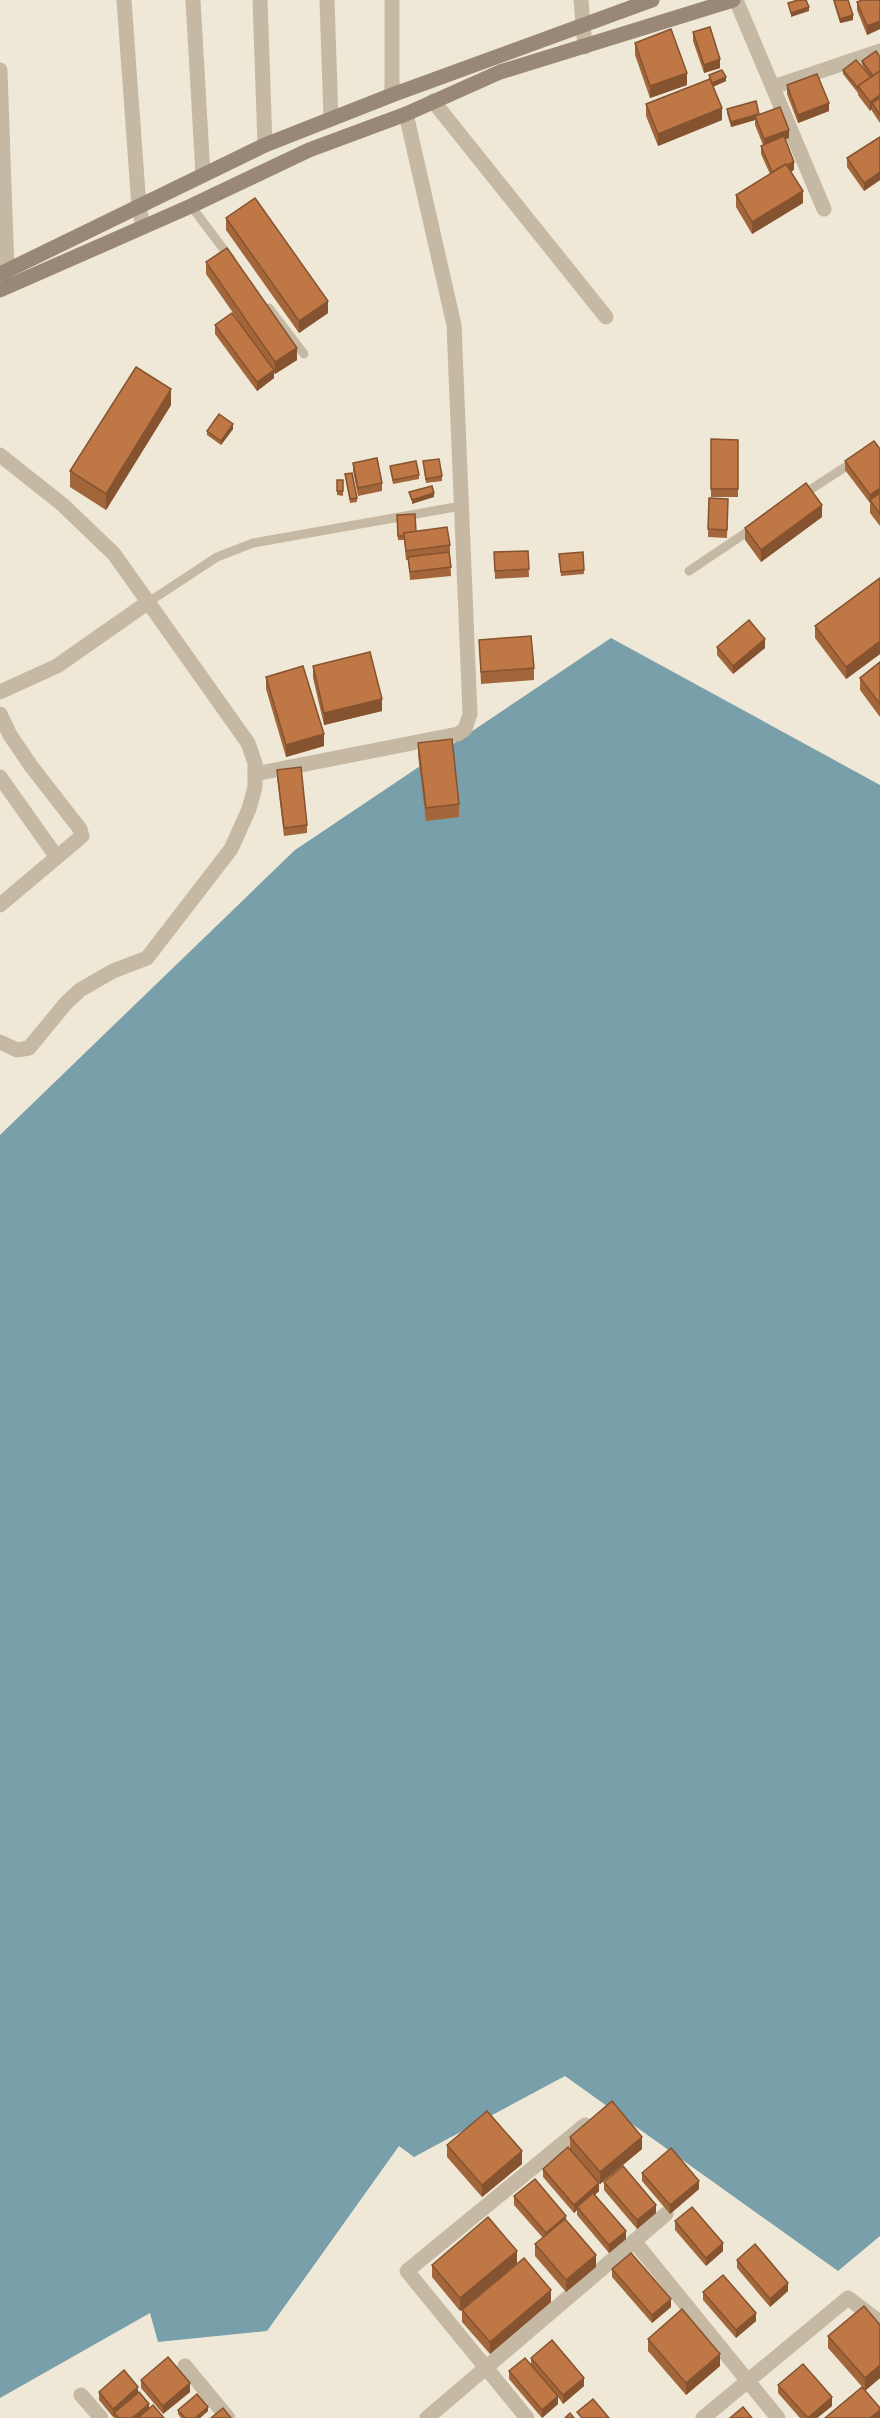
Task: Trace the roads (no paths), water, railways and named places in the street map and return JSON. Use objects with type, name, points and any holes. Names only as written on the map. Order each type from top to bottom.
[{"type":"street","points":[[124,0],[139,207],[143,227]]},
{"type":"street","points":[[193,0],[202,175]]},
{"type":"street","points":[[260,0],[265,145]]},
{"type":"street","points":[[327,0],[331,119]]},
{"type":"street","points":[[392,0],[392,95]]},
{"type":"street","points":[[581,0],[585,46]]},
{"type":"street","points":[[0,70],[4,273],[265,145],[392,95],[652,0]]},
{"type":"street","points":[[0,290],[191,206],[309,150],[406,114],[500,72],[735,0],[824,209]]},
{"type":"street","points":[[772,87],[880,51]]},
{"type":"street","points":[[433,101],[606,317]]},
{"type":"street","points":[[255,774],[458,734],[465,729],[471,706],[454,325],[406,114]]},
{"type":"street","points":[[0,456],[91,529],[114,554],[248,743],[255,763],[255,787],[249,809],[231,849],[147,958],[113,971],[80,990],[66,1003],[29,1048],[17,1050],[0,1042]]},
{"type":"street","points":[[0,692],[57,666],[147,603]]},
{"type":"street","points":[[0,714],[10,735],[80,829],[82,836],[0,905]]},
{"type":"street","points":[[0,777],[56,856]]},
{"type":"street","points":[[527,2418],[407,2271],[590,2121]]},
{"type":"street","points":[[427,2418],[666,2214]]},
{"type":"street","points":[[634,2241],[778,2418]]},
{"type":"street","points":[[703,2418],[848,2298],[880,2322]]},
{"type":"street","points":[[185,2366],[228,2418]]},
{"type":"street","points":[[81,2395],[101,2418]]},
{"type":"lane","points":[[191,206],[239,269]]},
{"type":"lane","points":[[261,297],[304,354]]},
{"type":"lane","points":[[794,501],[861,456]]},
{"type":"lane","points":[[147,603],[217,557],[253,543],[461,506]]},
{"type":"lane","points":[[689,571],[766,520]]},
{"type":"water","points":[[611,638],[880,785],[880,2236],[838,2271],[565,2076],[414,2157],[399,2146],[267,2331],[158,2342],[150,2313],[0,2398],[0,1135],[295,850]]}]
